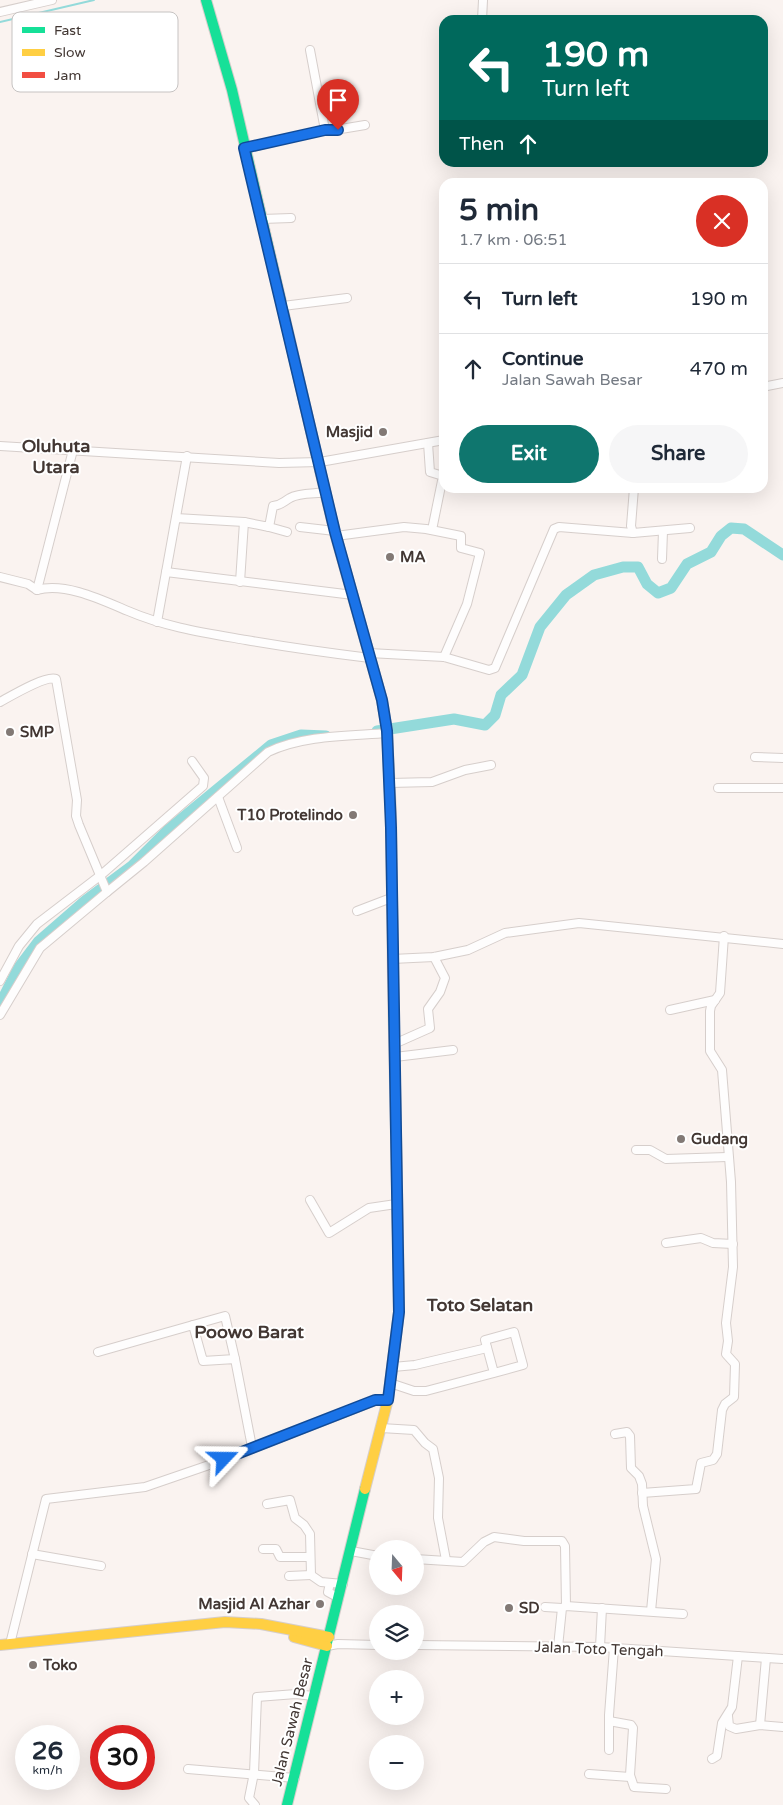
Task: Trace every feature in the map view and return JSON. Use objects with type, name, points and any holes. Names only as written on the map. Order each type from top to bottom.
[{"type":"main road","points":[[206,0],[232,90],[244,148],[336,534],[385,718],[390,783],[392,959]]},
{"type":"main road","name":"Jalan Sawah Besar","points":[[287,1805],[388,1400],[393,1367],[399,1312],[392,959]]},
{"type":"main road","points":[[5,1644],[202,1622],[236,1625],[328,1642]]},
{"type":"main road","points":[[0,1650],[236,1625]]},
{"type":"street","points":[[0,12],[52,0]]},
{"type":"street","points":[[482,15],[483,0]]},
{"type":"street","points":[[310,50],[325,130]]},
{"type":"street","points":[[244,148],[325,130],[365,125]]},
{"type":"street","points":[[262,219],[291,218]]},
{"type":"street","points":[[282,306],[347,298]]},
{"type":"street","points":[[768,385],[783,383]]},
{"type":"street","points":[[0,446],[279,463],[320,462],[439,441]]},
{"type":"street","points":[[428,443],[430,472],[439,475]]},
{"type":"street","points":[[37,590],[73,450]]},
{"type":"street","points":[[157,622],[187,456]]},
{"type":"street","points":[[269,527],[273,506],[282,505],[290,498],[297,496],[326,492]]},
{"type":"street","points":[[432,530],[439,492]]},
{"type":"street","points":[[633,493],[630,526],[633,533]]},
{"type":"street","points":[[176,518],[244,522],[287,532]]},
{"type":"street","points":[[240,582],[244,522]]},
{"type":"street","points":[[300,528],[336,534],[404,527],[461,536],[461,548],[480,554],[464,610],[444,657]]},
{"type":"street","points":[[37,590],[47,587],[88,596],[157,622],[223,636],[370,656],[444,657],[489,670],[494,668],[556,528],[633,533],[690,528]]},
{"type":"street","points":[[662,560],[664,531]]},
{"type":"street","points":[[166,572],[353,595]]},
{"type":"street","points":[[0,577],[28,584],[37,590]]},
{"type":"street","points":[[0,702],[38,683],[51,678],[56,679],[77,800],[76,816],[106,890]]},
{"type":"street","points":[[0,1015],[40,948],[106,890],[218,797],[268,752],[277,748],[305,742],[387,732]]},
{"type":"street","points":[[754,757],[783,758]]},
{"type":"street","points":[[0,981],[19,946],[37,924],[101,878],[203,786],[204,778],[192,760]]},
{"type":"street","points":[[390,783],[432,782],[465,770],[491,765]]},
{"type":"street","points":[[718,788],[783,788]]},
{"type":"street","points":[[218,797],[237,848]]},
{"type":"street","points":[[357,911],[391,898]]},
{"type":"street","points":[[392,959],[434,958],[468,950],[505,933],[564,924],[724,936],[783,944]]},
{"type":"street","points":[[642,1494],[694,1490],[701,1463],[713,1460],[717,1454],[722,1410],[725,1404],[734,1397],[736,1381],[734,1362],[727,1358],[726,1354],[728,1342],[726,1323],[732,1281],[731,1182],[722,1070],[710,1051],[710,1011],[721,988],[724,936]]},
{"type":"street","points":[[394,1044],[430,1028],[428,1009],[440,992],[445,978],[434,958]]},
{"type":"street","points":[[670,1010],[717,999]]},
{"type":"street","points":[[395,1057],[453,1050]]},
{"type":"street","points":[[636,1150],[650,1150],[666,1159],[728,1157]]},
{"type":"street","points":[[310,1200],[329,1233],[369,1208],[396,1204]]},
{"type":"street","points":[[666,1243],[701,1238],[718,1244],[733,1244]]},
{"type":"street","points":[[98,1352],[225,1316],[252,1447]]},
{"type":"street","points":[[193,1325],[203,1361],[235,1359]]},
{"type":"street","points":[[390,1383],[414,1391],[426,1391],[494,1373],[523,1365],[516,1334],[513,1332],[487,1338],[486,1348],[494,1373]]},
{"type":"street","points":[[393,1367],[415,1365],[486,1348]]},
{"type":"street","points":[[5,1644],[46,1499],[145,1487],[375,1400],[388,1400]]},
{"type":"street","points":[[381,1428],[414,1430],[424,1443],[433,1449],[439,1478],[438,1518],[446,1560]]},
{"type":"street","points":[[615,1434],[627,1432],[630,1436],[631,1468],[639,1476],[656,1559],[651,1611]]},
{"type":"street","points":[[267,1504],[290,1500],[295,1518],[309,1531],[311,1576]]},
{"type":"street","points":[[424,1559],[466,1561],[484,1542],[494,1537],[524,1541],[564,1542],[564,1607],[558,1647]]},
{"type":"street","points":[[263,1549],[276,1549],[280,1557],[309,1557]]},
{"type":"street","points":[[351,1551],[369,1554]]},
{"type":"street","points":[[32,1554],[101,1566]]},
{"type":"street","points":[[289,1576],[311,1576],[317,1581],[343,1584]]},
{"type":"street","points":[[330,1583],[328,1592],[339,1598]]},
{"type":"street","points":[[545,1607],[602,1608],[683,1614]]},
{"type":"street","points":[[600,1648],[602,1608]]},
{"type":"street","points":[[328,1642],[369,1645]]},
{"type":"street","name":"Jalan Toto Tengah","points":[[424,1645],[614,1648],[783,1659]]},
{"type":"street","points":[[609,1750],[614,1648]]},
{"type":"street","points":[[712,1759],[718,1752],[722,1723],[732,1707],[738,1656]]},
{"type":"street","points":[[760,1725],[766,1658]]},
{"type":"street","points":[[255,1805],[250,1798],[254,1773],[257,1697],[296,1694],[313,1696]]},
{"type":"street","points":[[728,1716],[729,1726],[736,1729],[760,1725],[783,1727]]},
{"type":"street","points":[[609,1721],[631,1725],[633,1728],[630,1777],[634,1787],[666,1789]]},
{"type":"street","points":[[188,1769],[254,1773],[295,1778]]},
{"type":"street","points":[[589,1774],[630,1777]]},
{"type":"waterway","points":[[43,12],[94,0]]},
{"type":"waterway","points":[[0,22],[12,19]]},
{"type":"waterway","points":[[377,731],[454,719],[485,725],[495,715],[501,695],[522,675],[540,627],[566,595],[594,575],[623,567],[638,567],[647,584],[658,593],[671,588],[687,564],[711,552],[721,536],[731,528],[744,529],[783,555]]},
{"type":"waterway","points":[[0,1004],[19,967],[38,942],[85,901],[132,866],[169,829],[271,745],[301,735],[326,736]]},
{"type":"traffic: fast","points":[[206,0],[232,90],[320,470]]},
{"type":"traffic: fast","points":[[393,981],[398,1238]]},
{"type":"traffic: fast","points":[[287,1805],[365,1489]]},
{"type":"traffic: slow","points":[[320,470],[335,533],[382,700],[387,731],[391,814]]},
{"type":"traffic: slow","points":[[365,1489],[388,1399],[399,1312],[398,1238]]},
{"type":"traffic: slow","points":[[0,1645],[225,1622],[261,1624],[329,1637]]},
{"type":"traffic: slow","points":[[294,1637],[327,1646]]},
{"type":"traffic: jam","points":[[391,814],[393,981]]},
{"type":"place","name":"Masjid","points":[[383,432]]},
{"type":"place","name":"MA","points":[[390,557]]},
{"type":"place","name":"SMP","points":[[10,732]]},
{"type":"place","name":"T10 Protelindo","points":[[353,815]]},
{"type":"place","name":"Gudang","points":[[681,1139]]},
{"type":"place","name":"Masjid Al Azhar","points":[[320,1604]]},
{"type":"place","name":"SD","points":[[509,1608]]},
{"type":"place","name":"Toko","points":[[33,1665]]},
{"type":"district","name":"Oluhuta Utara","points":[[56,456]]},
{"type":"district","name":"Toto Selatan","points":[[480,1305]]},
{"type":"district","name":"Poowo Barat","points":[[249,1332]]},
{"type":"route","points":[[224,1459],[375,1400],[388,1400],[397,1338],[399,1312],[391,828],[387,731],[378,683],[335,532],[320,462],[244,148],[325,130],[338,130]]}]
